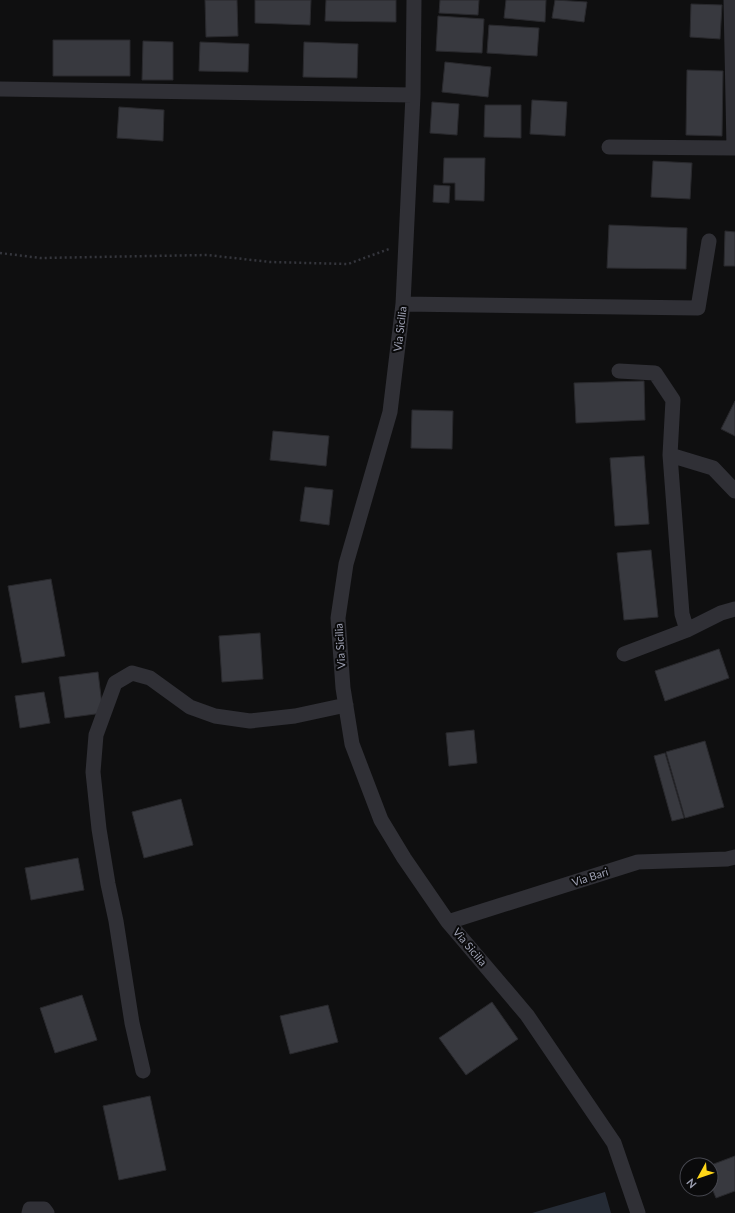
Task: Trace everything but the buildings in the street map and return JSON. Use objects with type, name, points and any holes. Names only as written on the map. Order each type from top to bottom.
[{"type":"street","name":"Via Sicilia","points":[[414,0],[413,95],[403,304],[390,412],[346,564],[339,610],[338,626],[343,688],[352,744],[381,820],[404,858],[448,922],[527,1015],[614,1143],[638,1213]]},
{"type":"street","points":[[608,147],[734,148],[731,0]]},
{"type":"street","points":[[0,89],[413,95]]},
{"type":"street","points":[[403,304],[698,308],[709,240]]},
{"type":"street","points":[[619,371],[655,373],[672,400],[670,455],[682,614],[687,630]]},
{"type":"street","points":[[670,455],[713,468],[735,491]]},
{"type":"street","points":[[624,654],[687,630],[721,613],[735,609]]},
{"type":"street","points":[[143,1071],[131,1015],[116,921],[108,884],[99,829],[93,772],[96,735],[115,683],[132,673],[150,678],[190,707],[215,716],[250,721],[296,716],[346,705]]},
{"type":"street","name":"Via Bari","points":[[448,922],[638,862],[727,859],[735,857]]},
{"type":"street","points":[[29,1213],[30,1209],[44,1209],[47,1213]]},
{"type":"path","points":[[0,254],[40,258],[207,255],[270,262],[348,264],[406,242]]},
{"type":"shaded area","points":[[605,1192],[611,1213],[532,1213]]}]
